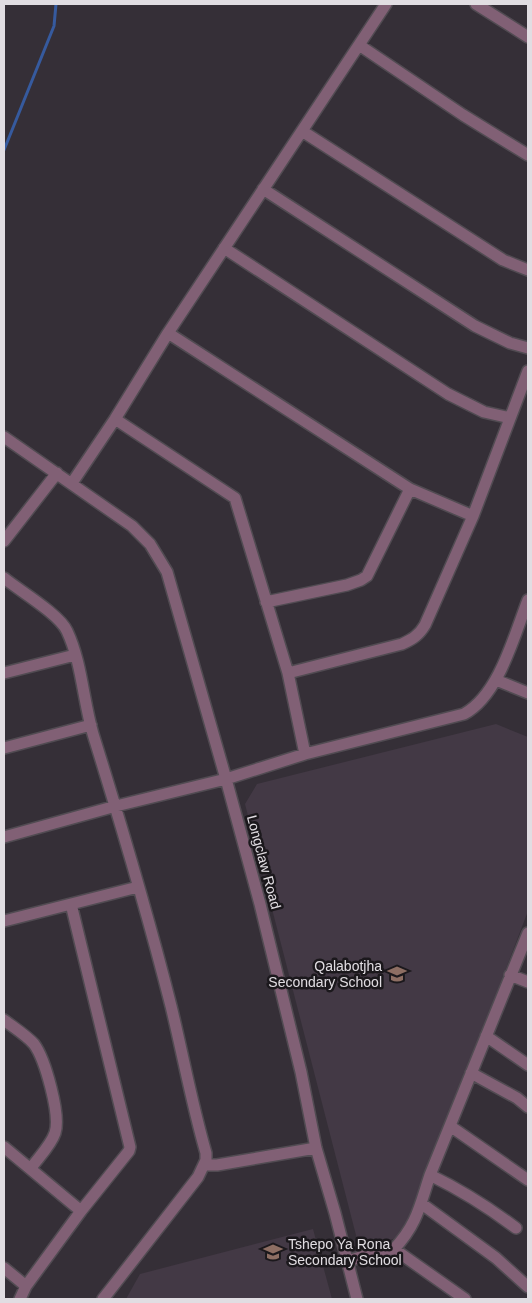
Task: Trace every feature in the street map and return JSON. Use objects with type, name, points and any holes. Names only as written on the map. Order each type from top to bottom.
[{"type":"street","points":[[4,540],[64,478],[115,419],[168,333],[386,4]]},
{"type":"street","points":[[476,4],[528,37]]},
{"type":"street","points":[[359,45],[463,115],[528,154]]},
{"type":"street","points":[[302,130],[503,260],[528,270]]},
{"type":"street","points":[[263,189],[474,326],[510,343],[528,348]]},
{"type":"street","points":[[224,248],[448,394],[484,412],[510,418]]},
{"type":"street","points":[[168,333],[410,489],[473,516]]},
{"type":"street","points":[[288,673],[402,644],[416,637],[426,624],[473,516],[528,371]]},
{"type":"street","points":[[115,419],[235,498],[288,673],[305,754]]},
{"type":"street","name":"Longclaw Road","points":[[4,437],[132,526],[150,544],[167,572],[260,904],[301,1072],[316,1148],[358,1299]]},
{"type":"street","points":[[266,602],[347,585],[367,576],[410,489]]},
{"type":"street","points":[[4,578],[61,622],[67,631],[75,655],[91,725],[116,806],[170,1005],[206,1153],[204,1165],[194,1183],[103,1299]]},
{"type":"street","points":[[4,837],[226,778],[305,754],[464,714],[483,699],[496,680],[528,600]]},
{"type":"street","points":[[4,673],[75,655]]},
{"type":"street","points":[[496,680],[528,693]]},
{"type":"street","points":[[4,748],[91,725]]},
{"type":"street","points":[[4,921],[138,887]]},
{"type":"street","points":[[20,1299],[26,1286],[129,1151],[130,1147],[70,904]]},
{"type":"street","points":[[394,1249],[410,1229],[422,1204],[430,1176],[528,933]]},
{"type":"street","points":[[510,975],[528,982]]},
{"type":"street","points":[[4,1020],[32,1042],[38,1050],[56,1104],[57,1125],[55,1134],[31,1168]]},
{"type":"street","points":[[486,1036],[528,1065]]},
{"type":"street","points":[[471,1073],[528,1107]]},
{"type":"street","points":[[450,1126],[528,1180]]},
{"type":"street","points":[[4,1147],[81,1212]]},
{"type":"street","points":[[204,1165],[218,1165],[316,1148]]},
{"type":"street","points":[[430,1176],[461,1190],[516,1228]]},
{"type":"street","points":[[422,1204],[496,1258],[528,1287]]},
{"type":"street","points":[[348,1261],[382,1250],[394,1249],[457,1297]]},
{"type":"street","points":[[4,1268],[26,1286]]},
{"type":"shaded area","name":"Qalabotjha Secondary School","points":[[496,724],[528,737],[528,911],[404,1237],[366,1244],[357,1239],[245,804],[257,784]]},
{"type":"shaded area","name":"Tshepo Ya Rona Secondary School","points":[[313,1229],[332,1299],[126,1299],[140,1274]]},
{"type":"waterway","points":[[4,150],[54,26],[56,4]]},
{"type":"place","name":"Qalabotjha Secondary School","points":[[397,974]]},
{"type":"place","name":"Tshepo Ya Rona Secondary School","points":[[273,1252]]}]
